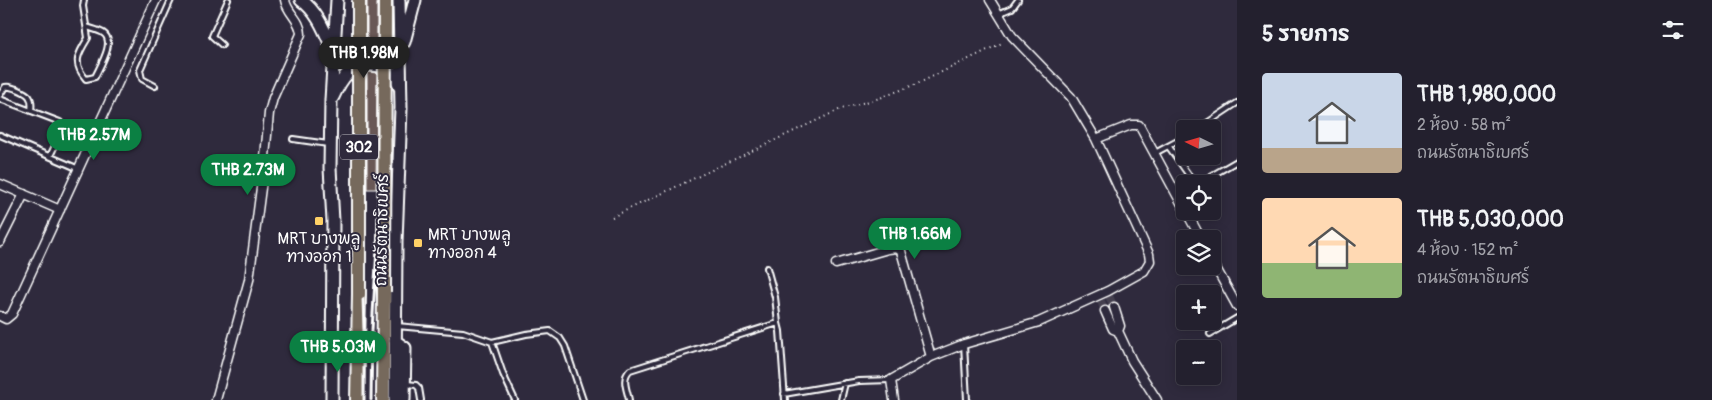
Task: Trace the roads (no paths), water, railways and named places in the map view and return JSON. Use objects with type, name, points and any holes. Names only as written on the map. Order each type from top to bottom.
[{"type":"main road","points":[[301,0],[307,4],[318,18],[334,52]]},
{"type":"main road","name":"302","points":[[332,400],[333,221],[331,144],[337,0]]},
{"type":"main road","name":"ถนนรัตนาธิเบศร์","points":[[357,400],[359,0]]},
{"type":"main road","name":"ถนนรัตนาธิเบศร์","points":[[383,400],[385,0]]},
{"type":"main road","name":"ถนนรัตนาธิเบศร์","points":[[395,400],[401,95],[399,0]]},
{"type":"main road","points":[[399,61],[415,0]]},
{"type":"main road","points":[[332,100],[340,83],[349,72],[358,66],[374,64],[392,73],[399,82],[401,95]]},
{"type":"main road","points":[[325,400],[324,349],[332,340]]},
{"type":"main road","points":[[395,341],[405,348],[404,400]]},
{"type":"street","points":[[0,316],[6,319],[12,314],[156,0]]},
{"type":"street","points":[[216,400],[249,280],[269,113],[273,98],[301,34],[300,26],[289,11],[285,0]]},
{"type":"street","points":[[894,400],[891,380],[931,357],[964,344],[1039,322],[1100,298],[1109,294],[1148,267],[1150,257],[1096,139],[1071,97],[1012,36],[990,0]]},
{"type":"street","points":[[1096,139],[1138,124],[1176,193]]},
{"type":"street","points":[[0,184],[60,210]]},
{"type":"street","points":[[0,242],[24,194]]},
{"type":"street","points":[[836,264],[888,249],[897,248],[901,251],[931,357]]},
{"type":"street","points":[[1220,275],[1237,306]]},
{"type":"street","points":[[1114,307],[1120,326],[1118,331]]},
{"type":"street","points":[[1105,311],[1113,328],[1118,331],[1132,361],[1157,400]]},
{"type":"lane","points":[[84,0],[84,18],[88,38],[81,48],[77,64],[80,73],[86,79],[95,77],[109,44],[108,38],[102,33],[87,27]]},
{"type":"lane","points":[[155,86],[142,78],[140,70],[171,0]]},
{"type":"lane","points":[[222,45],[212,36],[228,0]]},
{"type":"lane","points":[[998,14],[1012,8],[1018,0]]},
{"type":"lane","points":[[0,95],[5,87],[9,86],[27,93],[32,102],[31,111]]},
{"type":"lane","points":[[0,99],[60,122],[62,132],[50,156]]},
{"type":"lane","points":[[1212,120],[1237,103]]},
{"type":"lane","points":[[0,136],[79,169]]},
{"type":"lane","points":[[293,139],[331,144]]},
{"type":"lane","points":[[1155,153],[1176,143]]},
{"type":"lane","points":[[1169,147],[1189,175]]},
{"type":"lane","points":[[1212,175],[1237,161]]},
{"type":"lane","points":[[767,268],[776,297],[785,400]]},
{"type":"lane","points":[[1210,334],[1237,318]]},
{"type":"lane","points":[[629,400],[624,380],[630,370],[778,323]]},
{"type":"lane","points":[[395,326],[463,332],[492,342],[526,334],[550,331],[560,338],[565,346],[582,400]]},
{"type":"lane","points":[[492,342],[503,374],[515,400]]},
{"type":"lane","points":[[964,344],[967,400]]},
{"type":"lane","points":[[784,394],[845,383],[891,380]]},
{"type":"lane","points":[[841,400],[845,383]]},
{"type":"lane","points":[[404,384],[416,385],[419,388],[421,400]]},
{"type":"tunnel","points":[[1109,296],[1114,307]]},
{"type":"tunnel","points":[[1101,301],[1105,311]]},
{"type":"railway","points":[[362,0],[360,199],[364,400]]},
{"type":"railway","points":[[371,400],[372,330],[380,199],[382,0]]},
{"type":"place","name":"MRT บางพลู ทางออก 1","points":[[319,221]]},
{"type":"place","name":"MRT บางพลู ทางออก 4","points":[[418,243]]}]
